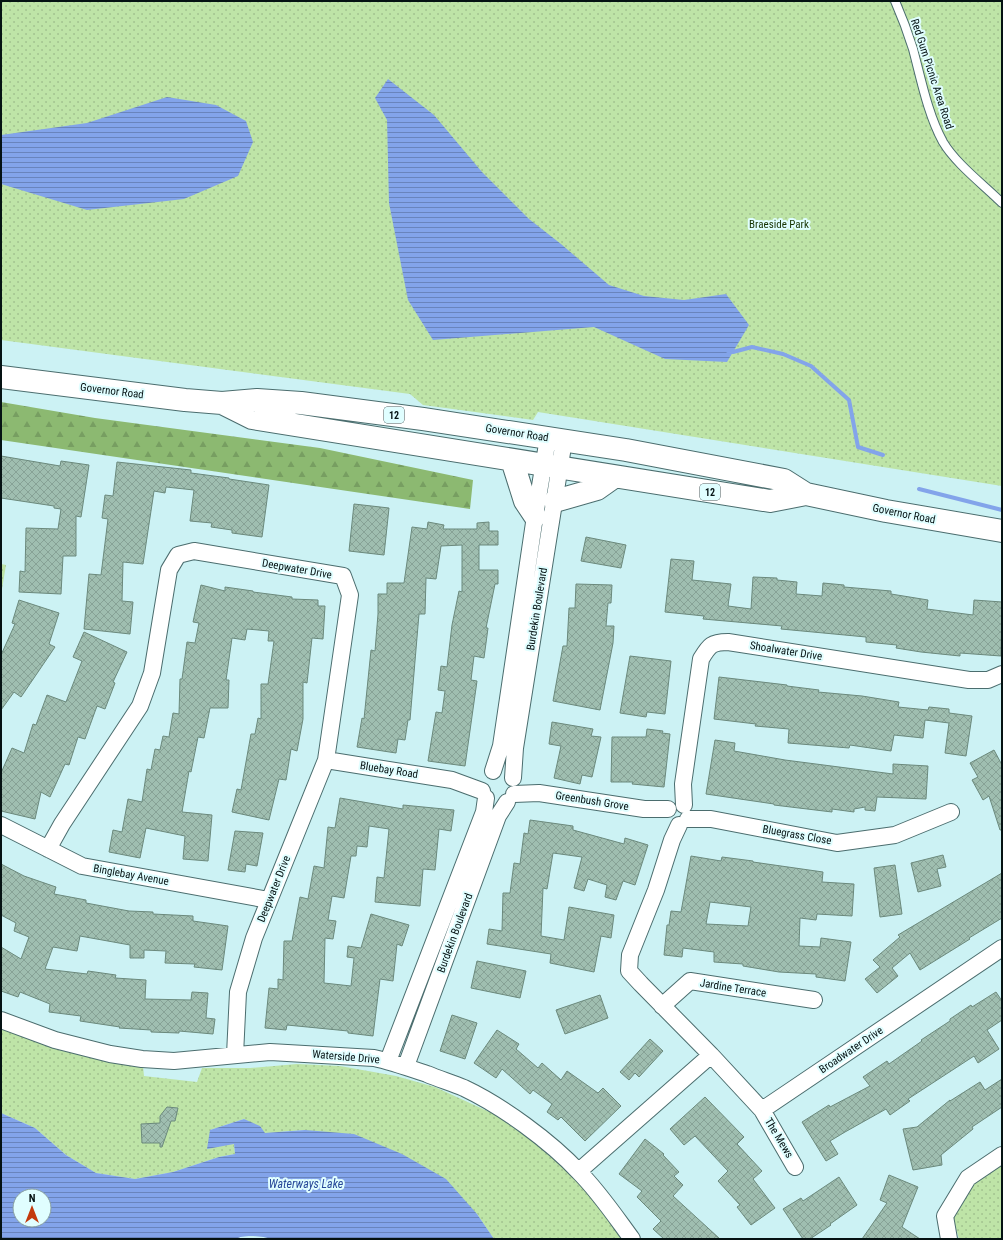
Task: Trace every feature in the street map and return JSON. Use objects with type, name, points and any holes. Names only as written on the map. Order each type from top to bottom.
[{"type":"main road","name":"Governor Road","points":[[1,377],[56,385],[222,403],[257,400],[301,403],[423,419],[556,439],[626,450],[784,480],[806,494],[886,511],[1002,531]]},
{"type":"main road","name":"Governor Road","points":[[222,403],[252,418],[614,477],[770,501],[806,494]]},
{"type":"main road","points":[[512,460],[525,502],[535,516]]},
{"type":"main road","points":[[555,501],[597,489],[614,477]]},
{"type":"street","name":"Burdekin Boulevard","points":[[388,1061],[484,812],[486,784],[501,746],[535,516],[552,467],[556,439]]},
{"type":"street","name":"Burdekin Boulevard","points":[[406,1066],[498,816],[512,789],[513,761],[516,740],[555,501],[552,467]]},
{"type":"street","name":"Deepwater Drive","points":[[48,849],[62,824],[140,706],[152,673],[168,570],[178,555],[194,551],[343,576],[350,595],[326,760],[254,938],[238,992],[235,1055]]},
{"type":"street","name":"Shoalwater Drive","points":[[677,814],[683,784],[701,659],[708,648],[718,642],[728,642],[969,680],[988,680],[1002,674]]},
{"type":"street","name":"Bluebay Road","points":[[326,760],[486,784]]},
{"type":"street","points":[[504,771],[509,773],[512,789],[496,804],[486,784],[504,771]]},
{"type":"street","name":"Greenbush Grove","points":[[512,789],[677,814]]},
{"type":"street","name":"Bluegrass Close","points":[[677,814],[838,843],[895,835],[951,812]]},
{"type":"street","points":[[677,814],[672,840],[656,890],[630,955],[629,971],[711,1054],[762,1110]]},
{"type":"street","name":"Binglebay Avenue","points":[[1,825],[82,866],[269,900]]},
{"type":"street","name":"Broadwater Drive","points":[[762,1110],[1002,948]]},
{"type":"street","name":"Jardine Terrace","points":[[662,1006],[690,981],[814,1000]]},
{"type":"street","name":"Waterside Drive","points":[[1,1020],[55,1040],[110,1054],[142,1059],[174,1061],[270,1052],[374,1058],[406,1066],[464,1088],[498,1107],[552,1146],[579,1171],[598,1193],[632,1239]]},
{"type":"street","points":[[579,1171],[711,1054]]},
{"type":"street","name":"The Mews","points":[[762,1110],[795,1167]]},
{"type":"street","points":[[949,1239],[945,1216],[968,1178],[1002,1155]]},
{"type":"lane","name":"Red Gum Picnic Area Road","points":[[895,1],[908,34],[924,89],[943,142],[951,154],[1002,203]]},
{"type":"green space","name":"Braeside Park","points":[[1,1],[1002,1],[1002,486],[538,412],[533,420],[423,405],[410,394],[1,340]]},
{"type":"green space","points":[[1,402],[95,418],[320,448],[473,480],[470,509],[1,440]]},
{"type":"green space","points":[[1,564],[6,565],[1,595]]},
{"type":"green space","points":[[1,1026],[52,1048],[107,1061],[143,1066],[144,1076],[197,1082],[202,1068],[250,1068],[297,1064],[340,1066],[396,1076],[435,1087],[496,1115],[546,1151],[587,1192],[624,1239],[494,1239],[477,1214],[305,1130],[265,1133],[244,1119],[210,1130],[234,1144],[235,1154],[219,1157],[173,1172],[135,1179],[96,1173],[66,1155],[35,1128],[1,1113]]},
{"type":"green space","points":[[1002,1160],[1002,1239],[959,1239],[952,1214],[974,1179]]},
{"type":"water","points":[[388,79],[434,115],[482,172],[529,219],[609,285],[644,296],[684,300],[726,294],[749,325],[727,362],[665,359],[594,327],[433,340],[408,300],[389,203],[387,120],[375,98]]},
{"type":"water","points":[[167,97],[216,105],[246,121],[253,142],[238,176],[184,199],[87,210],[1,184],[1,135],[87,123]]},
{"type":"water","name":"Waterways Lake","points":[[1,1113],[35,1128],[66,1155],[96,1173],[135,1179],[173,1172],[219,1157],[235,1154],[234,1144],[207,1149],[210,1130],[244,1119],[260,1126],[265,1133],[305,1130],[354,1134],[402,1154],[446,1179],[477,1214],[494,1239],[271,1239],[243,1236],[236,1239],[1,1239]]},
{"type":"building","points":[[1,456],[60,466],[61,461],[89,465],[81,517],[76,516],[76,556],[63,556],[61,594],[19,592],[20,571],[25,572],[26,528],[58,529],[61,509],[54,508],[54,506],[1,498]]},
{"type":"building","points":[[117,462],[191,470],[191,473],[269,485],[262,537],[232,533],[232,530],[211,527],[212,523],[190,521],[194,490],[166,487],[165,493],[154,491],[143,564],[123,562],[122,601],[133,602],[130,634],[84,629],[89,574],[101,575],[108,519],[102,518],[105,495],[113,496]]},
{"type":"building","points":[[354,504],[389,508],[384,555],[349,551]]},
{"type":"building","points":[[428,522],[444,525],[443,529],[477,529],[477,523],[489,522],[489,531],[498,531],[498,545],[479,545],[479,570],[498,570],[498,584],[495,584],[486,628],[488,628],[484,658],[474,656],[471,680],[477,681],[465,766],[428,761],[436,712],[442,713],[445,691],[438,690],[441,666],[447,667],[452,625],[459,591],[462,592],[462,545],[441,546],[436,579],[426,578],[425,614],[419,614],[410,720],[408,720],[405,740],[398,739],[396,753],[357,747],[362,718],[364,719],[371,650],[375,651],[378,594],[387,594],[387,583],[404,583],[412,527],[427,529]]},
{"type":"building","points":[[586,537],[626,545],[621,568],[581,561]]},
{"type":"building","points":[[671,559],[694,561],[692,580],[731,584],[728,606],[751,609],[753,577],[777,578],[777,580],[797,582],[796,594],[822,596],[823,583],[844,585],[844,587],[891,591],[891,594],[928,600],[927,609],[973,615],[974,600],[1002,602],[1001,656],[960,653],[960,656],[921,652],[896,648],[897,645],[866,642],[866,637],[781,629],[782,626],[703,619],[704,616],[665,612]]},
{"type":"building","points":[[576,584],[612,585],[611,603],[608,603],[606,626],[614,626],[613,643],[600,710],[553,701],[563,646],[567,646],[569,608],[575,608]]},
{"type":"building","points":[[201,585],[225,591],[225,587],[292,597],[292,599],[318,600],[318,606],[325,606],[323,639],[312,638],[307,683],[303,682],[303,719],[297,751],[291,749],[286,780],[279,779],[269,820],[232,812],[237,789],[241,790],[251,734],[255,734],[258,718],[261,719],[261,684],[268,684],[274,641],[268,641],[269,631],[247,629],[245,640],[232,638],[226,680],[229,680],[228,708],[210,708],[204,738],[198,737],[191,772],[189,771],[182,812],[212,815],[208,861],[183,859],[185,836],[146,828],[140,858],[109,852],[113,830],[122,832],[128,799],[142,802],[147,769],[151,770],[155,749],[160,750],[163,736],[169,737],[173,713],[179,714],[180,679],[182,679],[187,642],[195,643],[199,623],[193,622]]},
{"type":"building","points":[[19,600],[59,613],[49,644],[55,647],[21,697],[14,692],[1,710],[1,655],[15,624],[12,623]]},
{"type":"building","points":[[84,632],[127,652],[113,682],[115,683],[105,709],[97,706],[85,739],[78,737],[69,765],[65,764],[50,797],[41,792],[35,819],[1,811],[1,773],[12,748],[24,753],[33,724],[36,725],[47,695],[66,702],[82,661],[73,657]]},
{"type":"building","points":[[630,656],[671,661],[665,714],[647,712],[646,717],[620,713]]},
{"type":"building","points":[[719,677],[787,685],[819,690],[818,692],[862,696],[899,702],[898,707],[928,710],[929,707],[949,709],[949,713],[972,716],[966,756],[945,753],[949,723],[925,720],[923,738],[894,735],[891,751],[850,745],[849,748],[788,743],[789,729],[755,726],[756,724],[714,719]]},
{"type":"building","points":[[552,722],[593,729],[591,736],[601,737],[592,777],[582,775],[580,784],[554,778],[561,746],[549,744]]},
{"type":"building","points":[[647,729],[663,731],[662,733],[670,734],[664,787],[632,784],[633,782],[611,782],[612,737],[646,737]]},
{"type":"building","points":[[715,740],[735,743],[734,751],[785,760],[893,774],[893,764],[928,766],[926,799],[877,797],[875,811],[865,810],[865,807],[854,809],[854,812],[832,809],[832,812],[774,805],[706,794]]},
{"type":"building","points":[[994,750],[1002,765],[1002,830],[1000,830],[989,796],[983,800],[972,780],[978,777],[970,763]]},
{"type":"building","points":[[340,798],[403,809],[403,805],[454,810],[451,831],[439,829],[435,870],[423,869],[420,906],[375,902],[377,877],[384,878],[389,829],[369,826],[367,847],[357,846],[356,856],[351,856],[344,898],[332,896],[328,920],[336,921],[333,939],[325,938],[324,983],[351,986],[354,958],[347,957],[348,946],[361,948],[371,914],[409,925],[402,946],[397,944],[393,981],[380,979],[373,1036],[348,1033],[348,1031],[287,1025],[286,1030],[265,1028],[269,988],[278,989],[278,979],[283,980],[284,941],[292,941],[300,897],[308,899],[314,866],[324,868],[328,827],[335,828]]},
{"type":"building","points":[[530,820],[573,826],[573,830],[624,844],[625,838],[648,845],[635,885],[623,881],[616,900],[605,897],[607,885],[588,879],[584,891],[574,888],[582,857],[553,853],[547,889],[543,888],[541,936],[564,940],[569,907],[614,915],[611,938],[601,936],[594,972],[550,963],[551,954],[487,944],[489,929],[502,931],[503,893],[510,893],[514,863],[520,864],[524,833],[528,834]]},
{"type":"building","points":[[235,831],[263,833],[257,866],[246,864],[245,872],[228,870]]},
{"type":"building","points":[[943,855],[946,867],[937,869],[941,886],[918,892],[911,863]]},
{"type":"building","points":[[691,856],[721,861],[722,857],[823,872],[822,882],[854,884],[852,916],[817,914],[816,920],[800,918],[799,946],[820,947],[821,938],[851,942],[845,981],[816,977],[816,974],[779,972],[743,966],[743,964],[714,962],[714,952],[683,948],[682,957],[664,955],[667,925],[669,925],[671,911],[681,912]],"holes":[[[710,902],[751,907],[748,926],[706,924]]]},
{"type":"building","points":[[1,864],[24,876],[56,887],[54,894],[86,900],[86,903],[129,911],[153,912],[153,914],[193,916],[193,921],[228,926],[222,970],[194,967],[195,964],[165,963],[166,951],[144,950],[144,958],[130,958],[130,945],[80,936],[77,951],[53,947],[45,969],[87,974],[88,971],[116,975],[115,978],[146,980],[145,999],[191,1000],[192,992],[208,993],[206,1018],[215,1019],[213,1034],[179,1031],[179,1033],[151,1032],[151,1030],[119,1028],[120,1027],[80,1021],[81,1016],[49,1012],[50,1004],[20,992],[18,997],[1,991],[1,947],[21,959],[29,937],[14,931],[16,923],[1,915]]},
{"type":"building","points":[[895,865],[902,914],[880,917],[874,868]]},
{"type":"building","points":[[1002,873],[1002,918],[920,970],[910,953],[892,968],[898,976],[877,993],[865,979],[880,967],[873,960],[900,937],[898,935]]},
{"type":"building","points":[[477,961],[526,971],[520,998],[471,988]]},
{"type":"building","points":[[996,992],[1002,1001],[1002,1020],[987,1030],[999,1049],[978,1063],[974,1056],[908,1099],[910,1101],[890,1115],[886,1109],[830,1141],[838,1154],[826,1161],[802,1122],[829,1105],[830,1107],[870,1086],[863,1077],[887,1061],[889,1064],[950,1021],[950,1019],[971,1005],[972,1007]]},
{"type":"building","points":[[600,995],[608,1018],[565,1034],[556,1010]]},
{"type":"building","points":[[452,1015],[477,1023],[465,1059],[440,1051]]},
{"type":"building","points":[[497,1030],[519,1044],[516,1049],[538,1068],[542,1063],[561,1080],[567,1071],[598,1093],[603,1088],[621,1106],[585,1141],[561,1117],[558,1120],[547,1112],[552,1104],[533,1090],[530,1094],[502,1069],[496,1078],[474,1063]]},
{"type":"building","points":[[650,1039],[663,1051],[639,1077],[635,1073],[629,1080],[620,1072]]},
{"type":"building","points":[[1002,1079],[1002,1107],[972,1127],[973,1129],[941,1155],[942,1165],[913,1170],[903,1129],[917,1127],[950,1100],[980,1082],[985,1090]]},
{"type":"building","points":[[705,1097],[744,1137],[737,1144],[762,1171],[753,1179],[775,1208],[751,1225],[737,1207],[740,1205],[718,1181],[728,1171],[695,1136],[684,1145],[670,1129]]},
{"type":"building","points":[[167,1107],[178,1108],[175,1121],[171,1121],[162,1147],[160,1147],[160,1143],[142,1143],[141,1124],[160,1123],[160,1116]]},
{"type":"building","points":[[645,1139],[664,1154],[663,1155],[679,1172],[674,1176],[683,1185],[673,1196],[720,1239],[664,1239],[653,1229],[661,1221],[637,1197],[642,1191],[619,1174]]},
{"type":"building","points":[[889,1175],[918,1187],[902,1227],[920,1239],[862,1239],[887,1203],[880,1200]]},
{"type":"building","points":[[839,1177],[857,1205],[810,1239],[803,1239],[783,1209],[801,1198],[803,1201]]},
{"type":"waterway","points":[[728,351],[733,352],[752,347],[783,354],[811,366],[849,400],[858,447],[883,455]]},
{"type":"waterway","points":[[919,489],[1002,510]]}]
